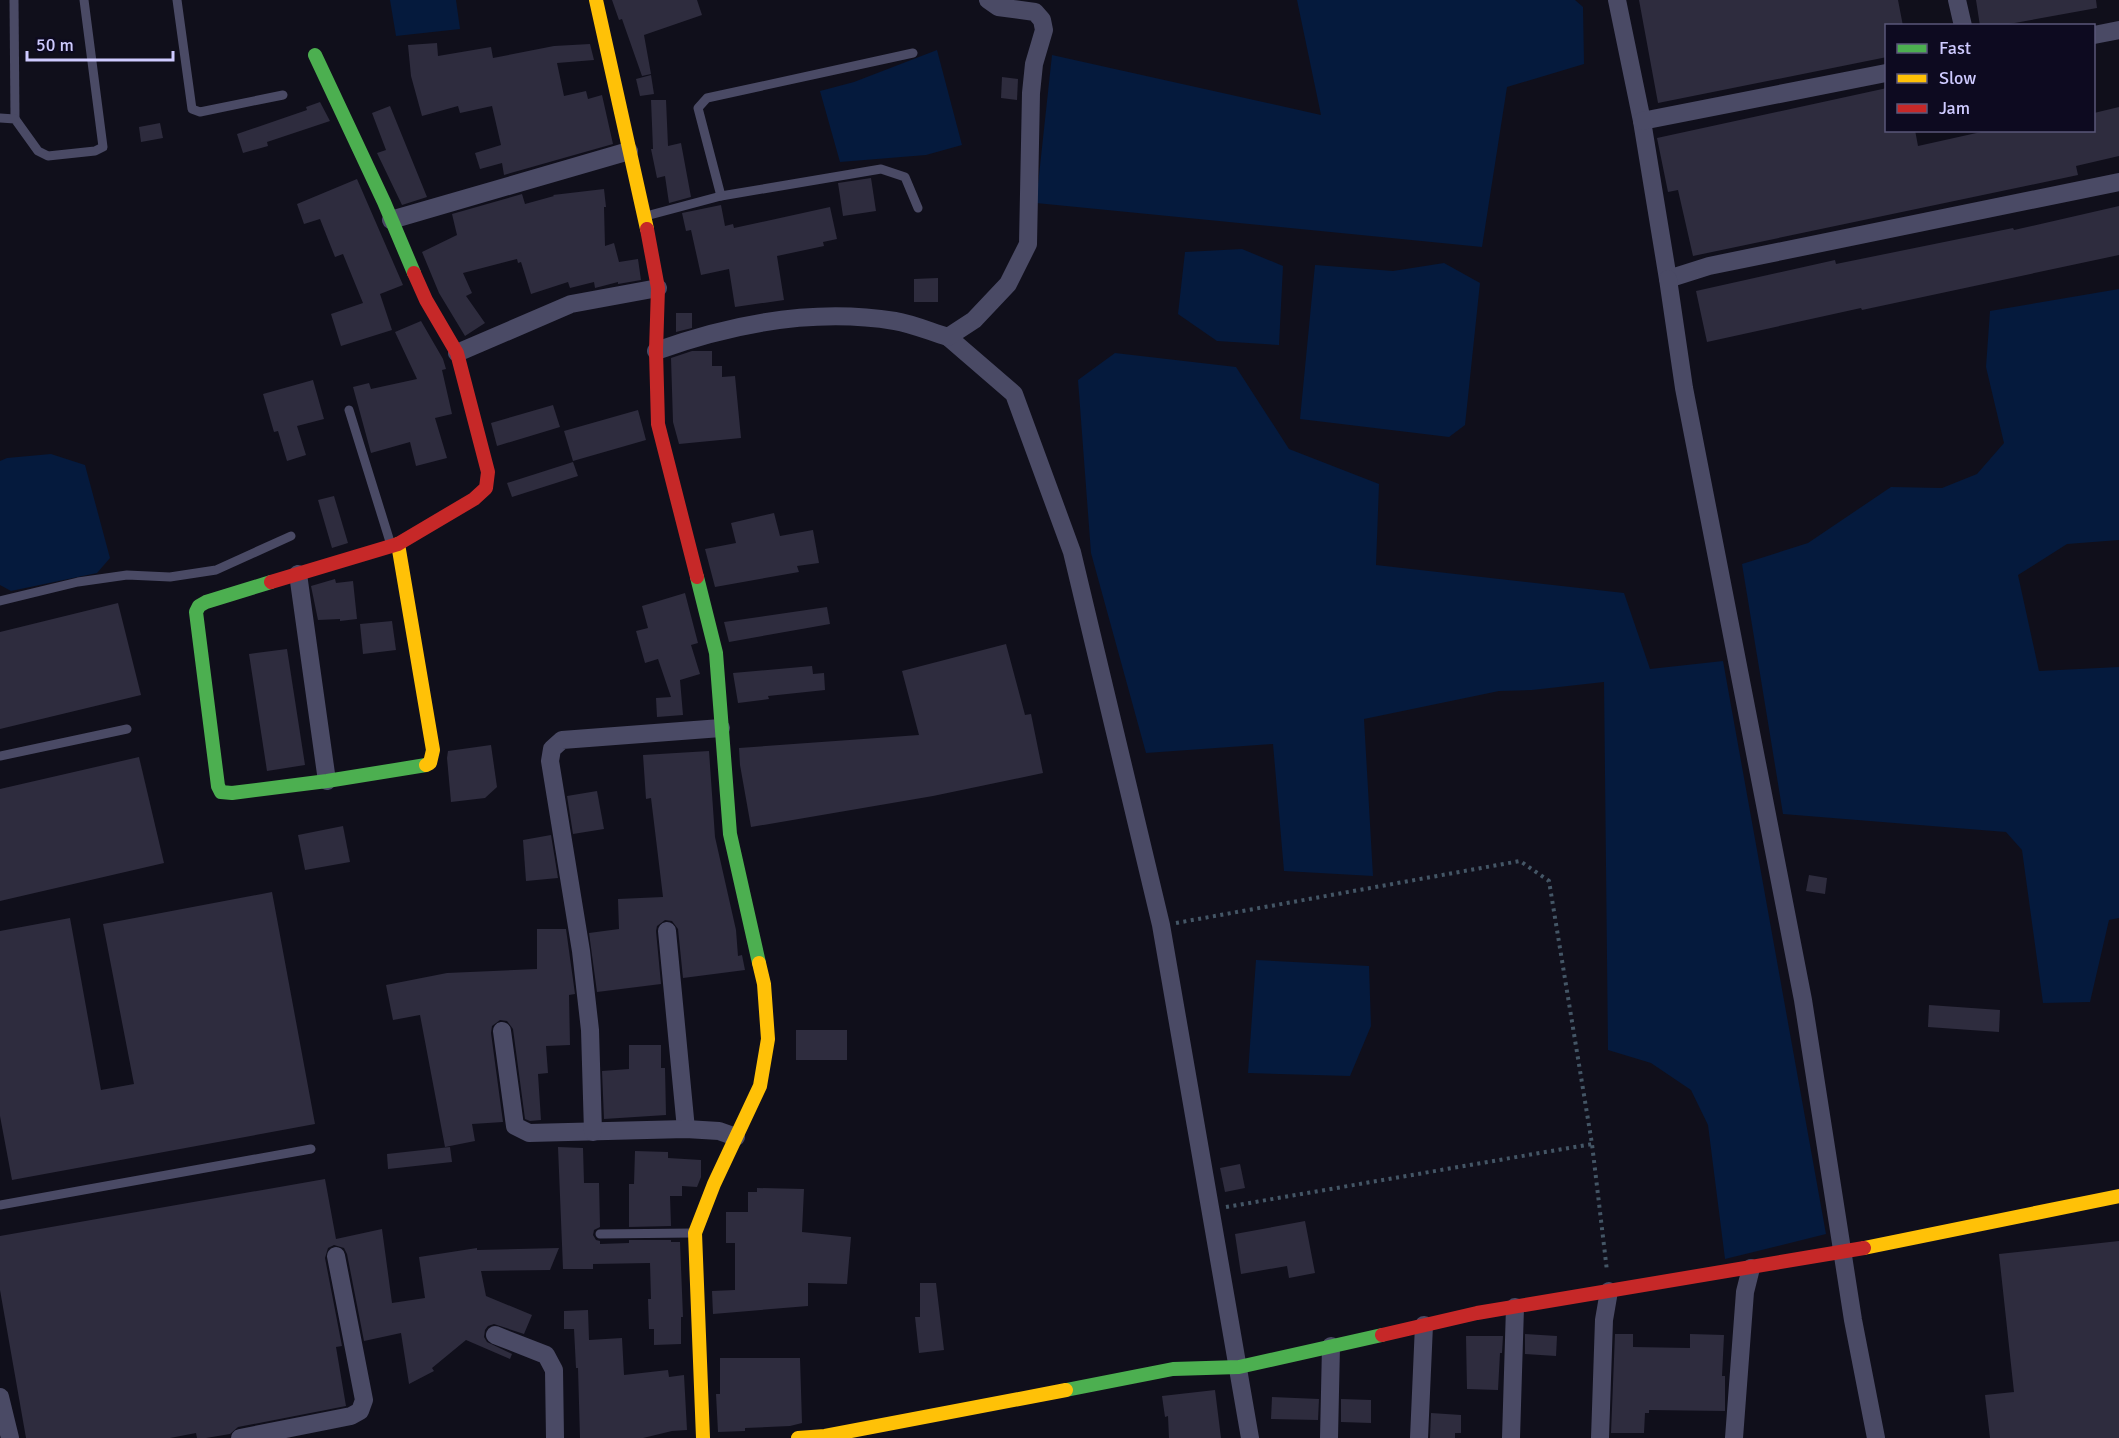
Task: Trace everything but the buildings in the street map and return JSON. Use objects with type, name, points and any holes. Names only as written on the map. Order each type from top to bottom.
[{"type":"street","points":[[596,0],[658,288],[656,351],[658,424],[716,653],[730,834],[764,984],[768,1039],[760,1086],[714,1184],[695,1233],[703,1438]]},
{"type":"street","points":[[948,337],[974,320],[1008,284],[1028,244],[1031,93],[1034,64],[1044,30],[1042,20],[1035,12],[998,7],[988,0]]},
{"type":"street","points":[[1617,0],[1642,122],[1684,388],[1803,1000],[1853,1320],[1876,1438]]},
{"type":"street","points":[[1957,0],[1963,24]]},
{"type":"street","points":[[2095,35],[2119,30]]},
{"type":"street","points":[[315,55],[355,138],[426,300],[457,353],[488,472],[486,488],[474,499],[394,545],[199,606],[196,612],[218,786],[221,792],[232,793],[327,781],[430,763],[433,750],[394,545]]},
{"type":"street","points":[[1642,122],[1885,73]]},
{"type":"street","points":[[391,220],[629,151]]},
{"type":"street","points":[[1668,279],[1709,266],[2119,182]]},
{"type":"street","points":[[457,353],[571,304],[658,288]]},
{"type":"street","points":[[656,351],[697,336],[792,319],[857,317],[897,321],[948,337],[1014,394],[1072,552],[1161,925],[1250,1438]]},
{"type":"street","points":[[298,574],[327,781]]},
{"type":"street","points":[[592,1132],[590,1030],[579,931],[550,761],[552,749],[562,740],[721,728]]},
{"type":"street","points":[[668,931],[686,1130]]},
{"type":"street","points":[[502,1031],[515,1126],[529,1133],[686,1130],[719,1131],[736,1137]]},
{"type":"street","points":[[798,1438],[825,1436],[1173,1369],[1239,1367],[1515,1306],[1842,1252],[2119,1196]]},
{"type":"street","points":[[240,1438],[351,1416],[360,1411],[364,1400],[336,1256]]},
{"type":"street","points":[[1734,1438],[1745,1292],[1751,1268]]},
{"type":"street","points":[[1600,1438],[1604,1320],[1609,1291]]},
{"type":"street","points":[[1511,1438],[1515,1306]]},
{"type":"street","points":[[1419,1438],[1425,1325]]},
{"type":"street","points":[[495,1335],[546,1355],[554,1370],[555,1438]]},
{"type":"street","points":[[1329,1438],[1331,1346]]},
{"type":"street","points":[[0,1397],[10,1438]]},
{"type":"lane","points":[[14,0],[15,119],[38,151],[48,156],[95,151],[103,147],[84,0]]},
{"type":"lane","points":[[177,0],[192,109],[200,112],[283,95]]},
{"type":"lane","points":[[721,196],[698,108],[707,98],[913,53]]},
{"type":"lane","points":[[0,118],[15,119]]},
{"type":"lane","points":[[644,216],[721,196],[881,169],[904,177],[918,208]]},
{"type":"lane","points":[[349,410],[394,545]]},
{"type":"lane","points":[[0,601],[78,582],[127,575],[170,577],[216,570],[291,536]]},
{"type":"lane","points":[[0,756],[127,729]]},
{"type":"lane","points":[[0,1206],[311,1149]]},
{"type":"lane","points":[[600,1234],[695,1233]]},
{"type":"path","points":[[1161,925],[1520,861],[1549,881],[1592,1144],[1609,1291]]},
{"type":"path","points":[[1212,1210],[1592,1144]]},
{"type":"water","points":[[390,0],[456,0],[460,29],[396,36]]},
{"type":"water","points":[[1297,0],[1575,0],[1583,7],[1584,64],[1507,87],[1482,247],[1036,203],[1052,55],[1321,115]]},
{"type":"water","points":[[937,50],[962,145],[926,155],[840,162],[820,91],[854,82]]},
{"type":"water","points":[[1242,249],[1283,266],[1279,345],[1217,341],[1178,314],[1185,252]]},
{"type":"water","points":[[1444,263],[1480,283],[1465,425],[1449,437],[1300,419],[1315,265],[1393,271]]},
{"type":"water","points":[[2119,289],[2119,540],[2067,544],[2018,575],[2039,671],[2119,667],[2119,918],[2109,920],[2090,1002],[2043,1003],[2022,850],[2006,832],[1783,814],[1742,564],[1808,543],[1891,487],[1942,488],[1977,474],[2004,443],[1986,367],[1990,311]]},
{"type":"water","points":[[1115,353],[1236,367],[1289,449],[1379,484],[1376,565],[1624,593],[1650,669],[1723,661],[1826,1234],[1725,1259],[1708,1125],[1691,1090],[1651,1063],[1608,1050],[1604,682],[1532,690],[1499,691],[1364,719],[1373,876],[1284,871],[1273,744],[1146,753],[1091,553],[1078,380]]},
{"type":"water","points":[[51,454],[85,465],[110,558],[97,573],[11,591],[0,585],[0,461],[7,458]]},
{"type":"water","points":[[1256,960],[1369,966],[1371,1026],[1350,1076],[1248,1073]]},
{"type":"traffic: fast","points":[[315,55],[384,202],[414,273]]},
{"type":"traffic: fast","points":[[697,577],[716,653],[730,834],[759,963]]},
{"type":"traffic: fast","points":[[271,582],[206,602],[199,606],[196,612],[218,786],[221,792],[232,793],[327,781],[426,765]]},
{"type":"traffic: fast","points":[[1066,1390],[1173,1369],[1239,1367],[1382,1335]]},
{"type":"traffic: slow","points":[[596,0],[647,229]]},
{"type":"traffic: slow","points":[[398,544],[433,750],[430,763],[426,765]]},
{"type":"traffic: slow","points":[[703,1438],[695,1233],[714,1184],[760,1086],[768,1039],[764,984],[759,963]]},
{"type":"traffic: slow","points":[[1864,1248],[2119,1196]]},
{"type":"traffic: slow","points":[[798,1438],[825,1436],[1066,1390]]},
{"type":"traffic: jam","points":[[647,229],[658,288],[656,351],[658,424],[697,577]]},
{"type":"traffic: jam","points":[[271,582],[398,544],[474,499],[486,488],[488,472],[457,353],[426,300],[414,273]]},
{"type":"traffic: jam","points":[[1382,1335],[1477,1313],[1864,1248]]}]
